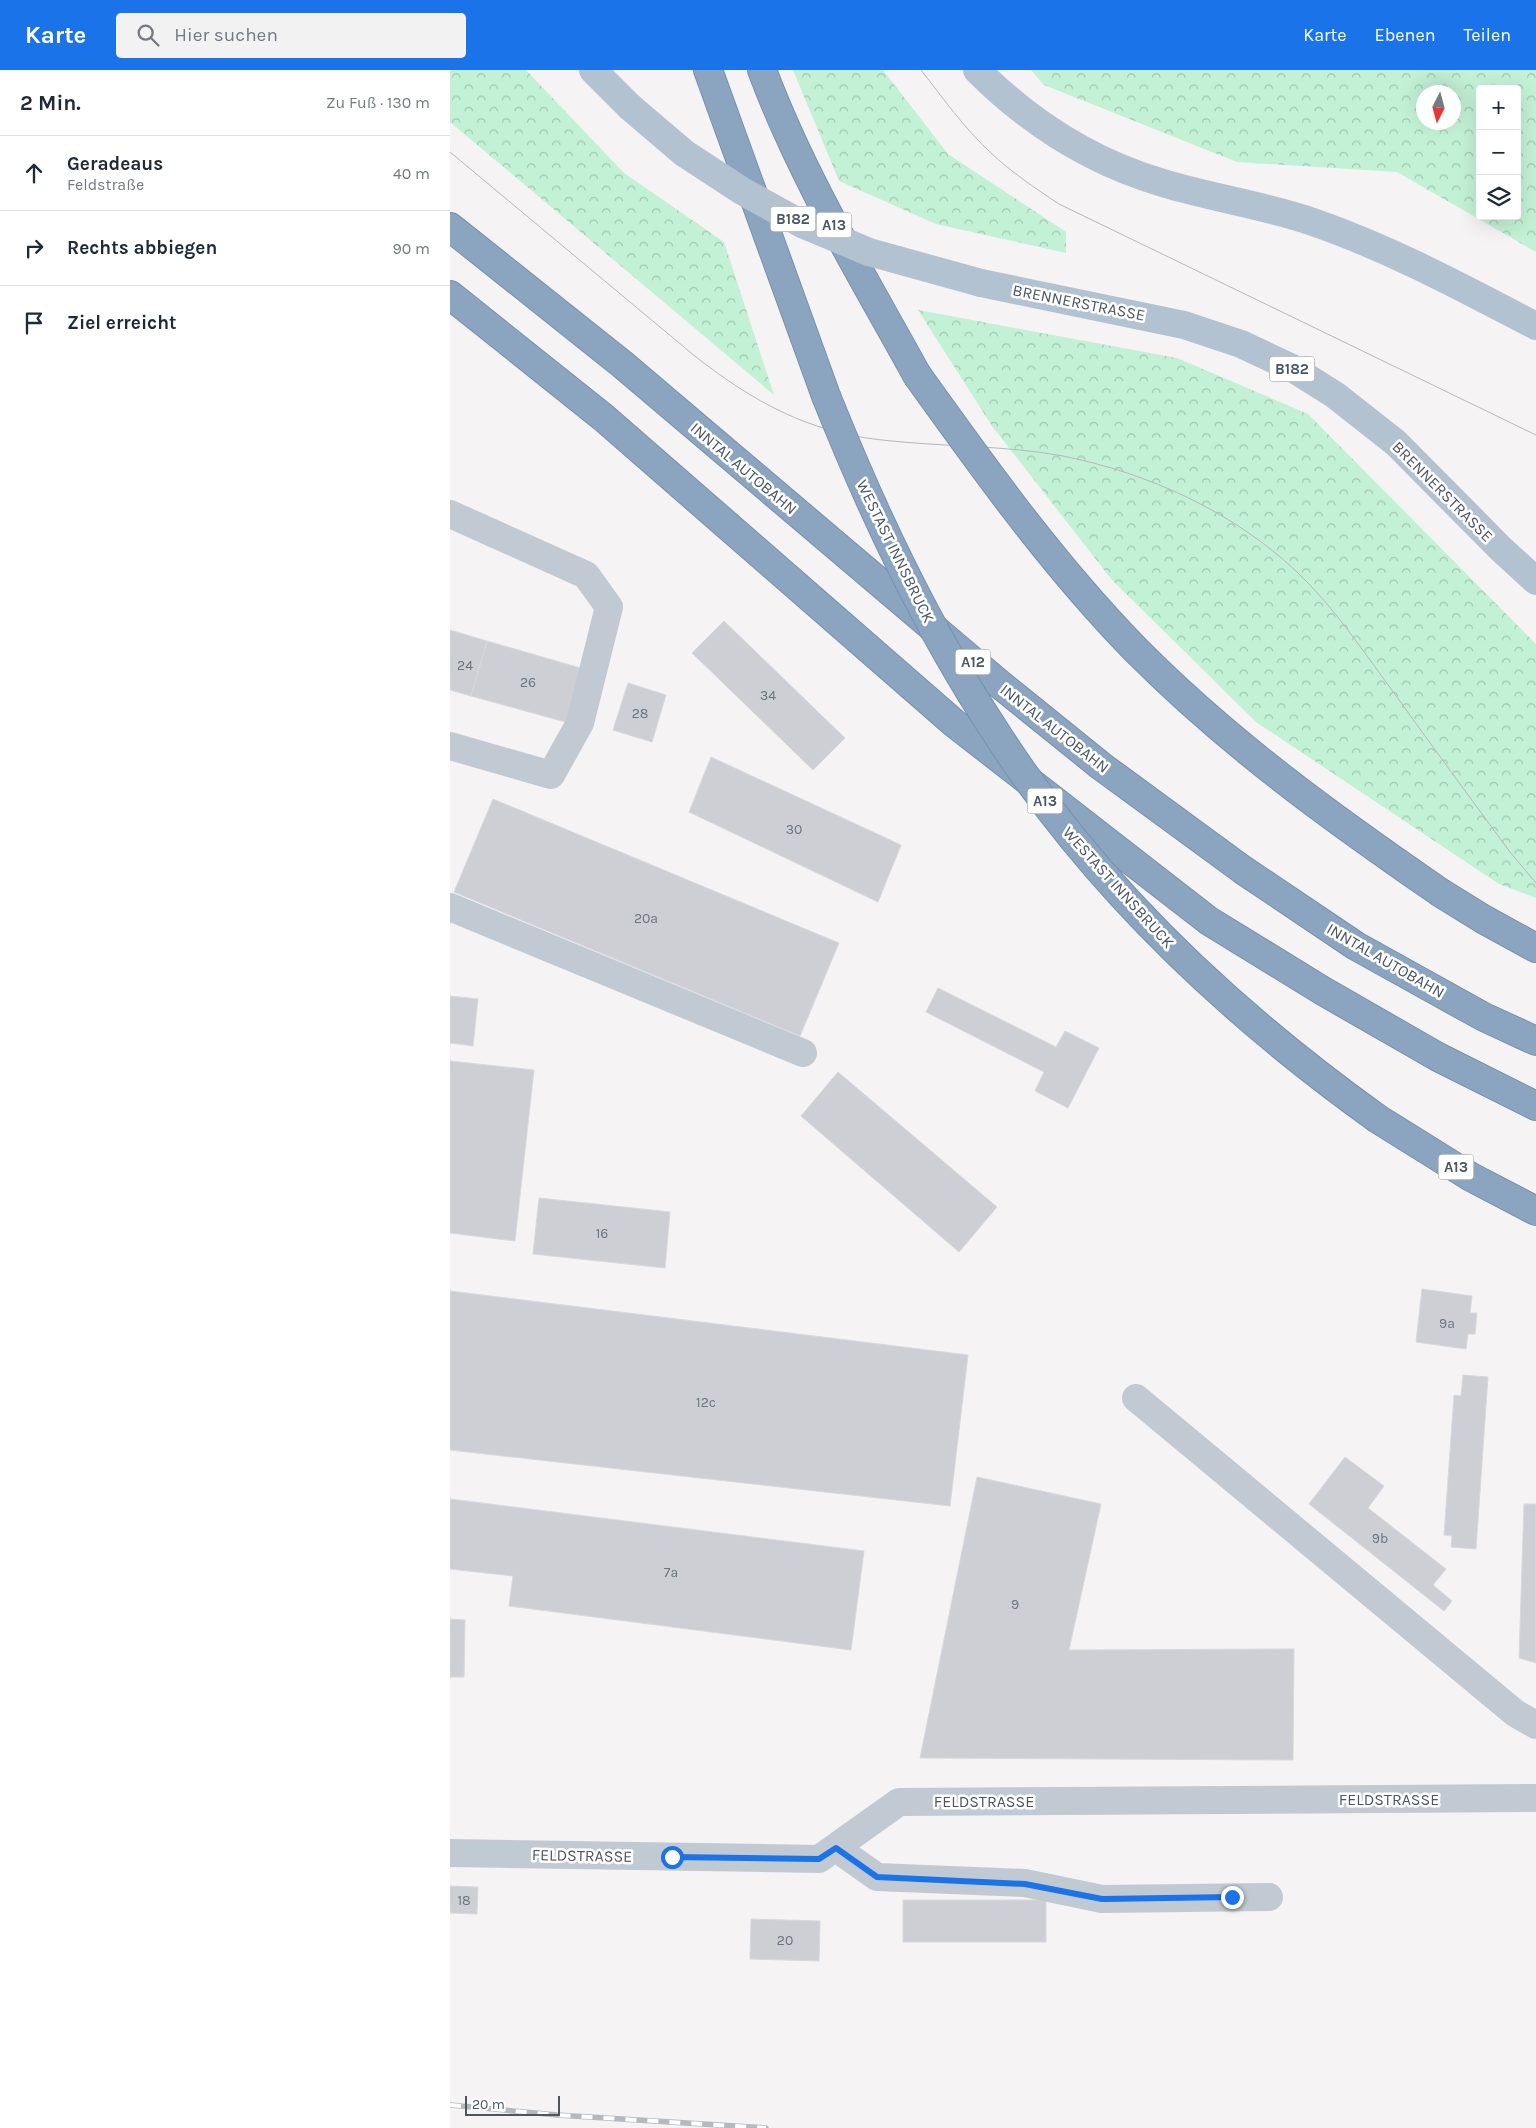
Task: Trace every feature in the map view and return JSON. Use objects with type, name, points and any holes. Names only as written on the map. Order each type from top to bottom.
[{"type":"highway","name":"WESTAST INNSBRUCK","points":[[708,70],[826,396],[873,508],[909,584],[951,660],[996,733],[1080,847],[1137,911],[1195,971],[1261,1030],[1324,1081],[1378,1120],[1422,1148],[1536,1211]]},
{"type":"highway","name":"A13","points":[[762,70],[811,184],[917,375],[1023,520],[1078,586],[1135,648],[1196,707],[1260,763],[1330,816],[1441,893],[1536,948]]},
{"type":"highway","name":"INNTAL AUTOBAHN","points":[[450,227],[622,364],[996,682],[1101,766],[1243,870],[1356,946],[1484,1016],[1536,1041]]},
{"type":"highway","points":[[450,295],[604,418],[954,723],[1209,921],[1438,1057],[1536,1106]]},
{"type":"main road","name":"BRENNERSTRASSE","points":[[593,70],[630,107],[684,153],[742,191],[802,224],[869,252],[981,282],[1184,325],[1241,344],[1292,368],[1335,395],[1396,443],[1501,549],[1536,581]]},
{"type":"main road","points":[[977,70],[1028,116],[1072,146],[1103,162],[1163,183],[1285,213],[1367,242],[1449,281],[1536,326]]},
{"type":"street","points":[[450,514],[586,575],[609,607],[580,723],[551,775],[450,746]]},
{"type":"street","points":[[450,907],[802,1053]]},
{"type":"street","points":[[1136,1398],[1515,1713],[1536,1726]]},
{"type":"street","name":"FELDSTRASSE","points":[[450,1853],[819,1859],[899,1802],[1536,1798]]},
{"type":"street","points":[[836,1848],[877,1877],[1025,1884],[1102,1899],[1269,1897]]},
{"type":"green space","points":[[450,70],[526,70],[624,173],[724,242],[774,395],[450,122]]},
{"type":"green space","points":[[793,70],[883,70],[948,154],[1066,232],[1066,253],[936,224],[839,181]]},
{"type":"green space","points":[[1031,70],[1536,70],[1536,252],[1480,220],[1521,220],[1521,85],[1476,85],[1476,217],[1397,172],[1237,162],[1044,85]]},
{"type":"green space","points":[[918,310],[1177,358],[1308,414],[1536,644],[1536,898],[1499,884],[1256,722],[1112,580],[992,426]]},
{"type":"building","points":[[724,621],[845,738],[813,770],[692,653]]},
{"type":"building","points":[[450,630],[487,641],[471,696],[450,690]]},
{"type":"building","points":[[487,641],[584,669],[569,723],[471,696]]},
{"type":"building","points":[[628,683],[666,695],[652,742],[613,730]]},
{"type":"building","points":[[711,757],[901,845],[878,902],[689,812]]},
{"type":"building","points":[[493,799],[839,943],[800,1036],[454,892]]},
{"type":"building","points":[[938,988],[1056,1047],[1065,1031],[1099,1048],[1068,1108],[1035,1091],[1044,1072],[926,1012]]},
{"type":"building","points":[[450,996],[478,999],[473,1046],[450,1043]]},
{"type":"building","points":[[450,1061],[534,1070],[515,1241],[450,1233]]},
{"type":"building","points":[[838,1072],[997,1207],[959,1252],[801,1116]]},
{"type":"building","points":[[539,1198],[670,1212],[665,1268],[533,1254]]},
{"type":"building","points":[[1422,1289],[1472,1296],[1470,1313],[1477,1313],[1475,1334],[1468,1334],[1466,1349],[1416,1342]]},
{"type":"building","points":[[450,1291],[968,1355],[950,1506],[450,1450]]},
{"type":"building","points":[[1463,1375],[1488,1377],[1476,1549],[1451,1547],[1452,1536],[1444,1535],[1454,1395],[1461,1396]]},
{"type":"building","points":[[1345,1457],[1384,1486],[1368,1508],[1446,1569],[1433,1585],[1452,1601],[1444,1611],[1309,1504]]},
{"type":"building","points":[[977,1477],[1101,1504],[1069,1650],[1294,1649],[1293,1760],[920,1758]]},
{"type":"building","points":[[450,1499],[864,1551],[851,1650],[509,1606],[513,1576],[450,1569]]},
{"type":"building","points":[[1524,1504],[1536,1504],[1536,1663],[1519,1658]]},
{"type":"building","points":[[450,1619],[465,1620],[464,1677],[450,1677]]},
{"type":"building","points":[[450,1886],[478,1887],[477,1914],[450,1913]]},
{"type":"building","points":[[903,1900],[1046,1900],[1046,1942],[903,1942]]},
{"type":"building","points":[[751,1919],[820,1921],[819,1961],[750,1959]]},
{"type":"tram line","points":[[921,70],[963,123],[991,153],[1032,186],[1059,204],[1536,435]]},
{"type":"tram line","points":[[450,152],[696,357],[739,388],[783,412],[806,422],[855,436],[905,442],[1041,452],[1095,463],[1157,484],[1187,497],[1245,530],[1296,571],[1336,614],[1510,852],[1536,883]]},
{"type":"railway","points":[[450,2105],[557,2115],[766,2128]]},
{"type":"route","points":[[672,1857],[819,1859],[836,1848],[877,1877],[1025,1884],[1102,1899],[1232,1897]]}]
